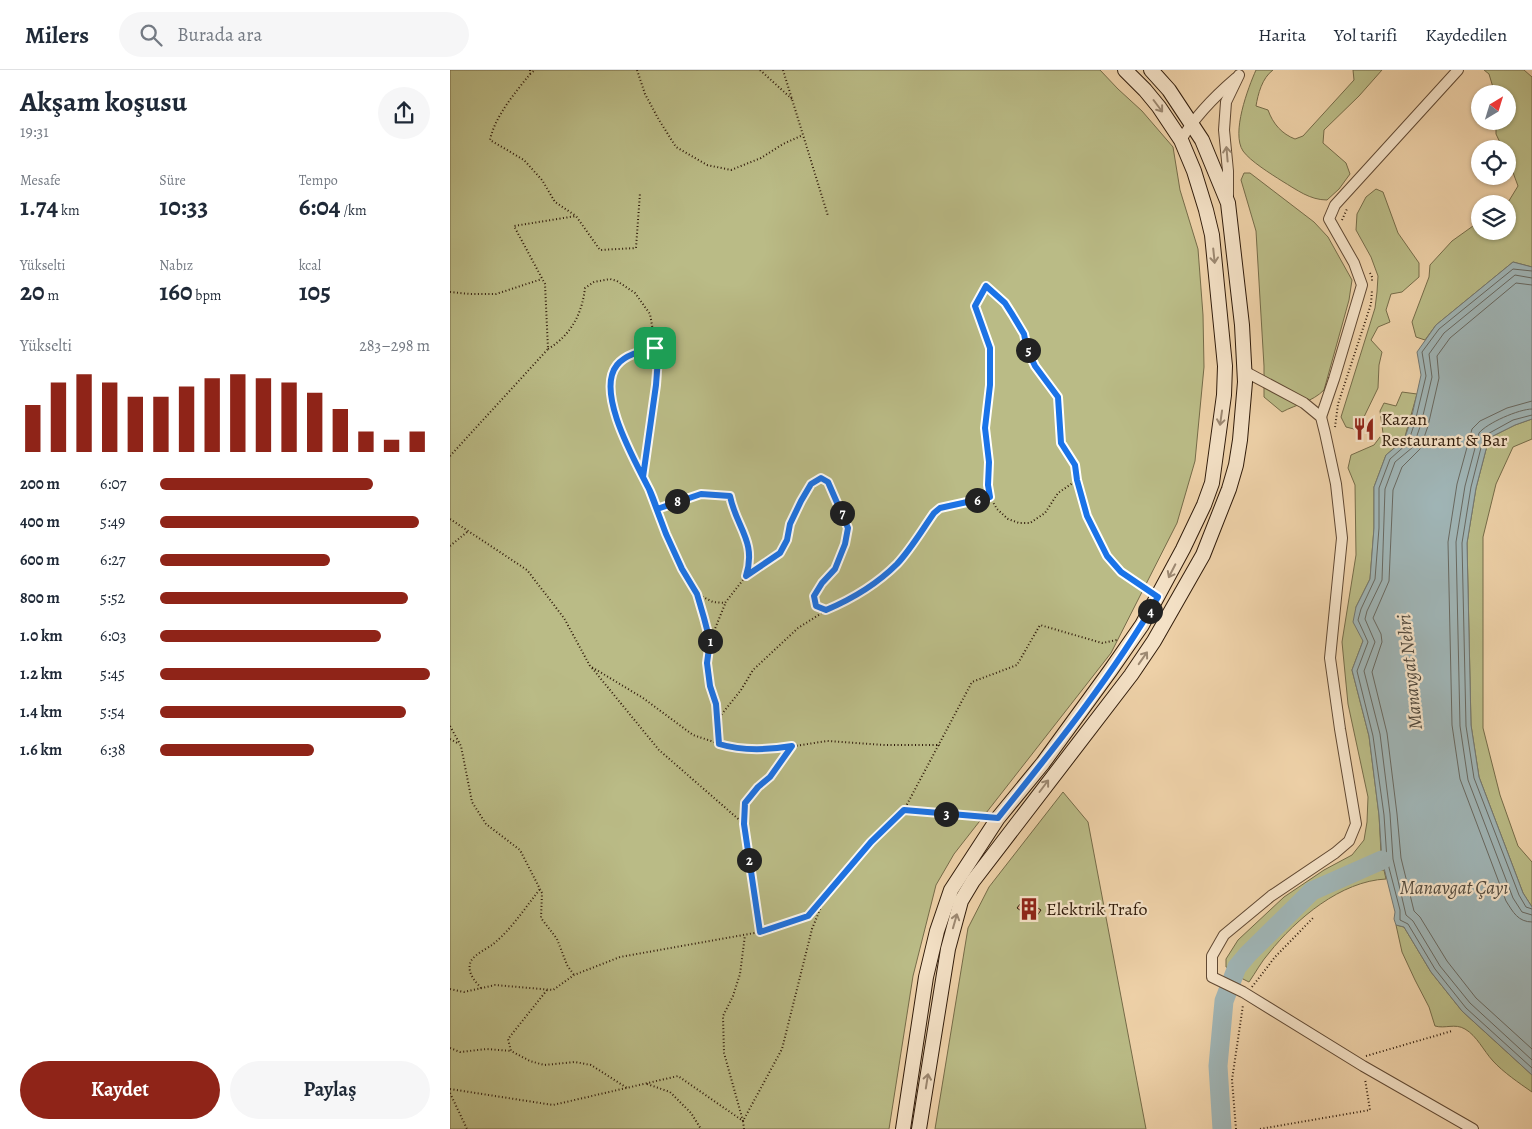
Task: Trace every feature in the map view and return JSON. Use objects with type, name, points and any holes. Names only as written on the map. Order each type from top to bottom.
[{"type":"main road","points":[[903,1129],[926,977],[937,931],[951,890],[998,818],[1048,755],[1134,637],[1173,570],[1204,505],[1212,483],[1224,395],[1225,366],[1212,235],[1194,171],[1181,140],[1159,107],[1125,70]]},
{"type":"main road","points":[[919,1129],[948,949],[961,901],[984,865],[1131,676],[1154,642],[1203,555],[1236,465],[1242,424],[1244,371],[1242,325],[1228,203],[1202,140],[1170,90],[1151,70]]},
{"type":"street","points":[[1458,70],[1335,205],[1329,219],[1354,264],[1362,285],[1340,361],[1321,417],[1336,484],[1342,538],[1330,658],[1356,824],[1349,841],[1335,853],[1271,896],[1224,935],[1212,956],[1212,977],[1245,994],[1363,1066],[1473,1129]]},
{"type":"street","points":[[1181,140],[1191,122],[1219,93],[1242,73]]},
{"type":"street","points":[[1228,203],[1228,171],[1224,130],[1226,102],[1242,73]]},
{"type":"street","points":[[1244,371],[1304,403],[1321,417]]},
{"type":"path","points":[[535,70],[518,89],[503,112],[492,130],[490,140],[524,160],[542,180],[555,202],[576,216],[600,250],[636,248],[640,193]]},
{"type":"path","points":[[637,70],[645,94],[676,148],[707,165],[731,170],[761,158],[783,144],[803,135]]},
{"type":"path","points":[[760,70],[792,100]]},
{"type":"path","points":[[783,70],[828,216]]},
{"type":"path","points":[[548,350],[545,284],[514,226],[576,216]]},
{"type":"path","points":[[450,292],[496,294],[542,279]]},
{"type":"path","points":[[450,456],[548,350],[569,332],[583,305],[585,288],[594,282],[610,279],[617,281],[635,293],[650,314],[658,358],[643,477]]},
{"type":"path","points":[[1077,480],[1058,492],[1045,513],[1030,523],[1019,523],[1008,519],[997,509],[990,497],[988,485],[989,462],[985,428],[990,385],[990,348],[975,306],[986,286],[1005,303],[1024,334],[1027,349],[1035,366],[1058,397],[1061,443],[1075,465],[1087,516],[1107,556],[1121,572],[1158,597]]},
{"type":"path","points":[[655,348],[630,355],[617,365],[610,379],[613,404],[623,439],[649,489],[682,569],[697,594],[710,641]]},
{"type":"path","points":[[719,744],[716,704],[710,686],[707,663],[710,641],[726,603],[746,576],[780,553],[787,540],[790,524],[801,501],[811,484],[821,478],[828,482],[848,528],[845,544],[835,569],[822,583],[814,596],[816,606],[826,610]]},
{"type":"path","points":[[657,509],[701,494],[730,496],[732,507],[746,535],[750,563],[746,576]]},
{"type":"path","points":[[717,720],[741,690],[753,670],[798,628],[826,610],[843,603],[873,585],[898,563],[934,513],[940,508],[990,497]]},
{"type":"path","points":[[450,519],[528,570],[564,618],[590,666],[659,750],[744,824]]},
{"type":"path","points":[[450,546],[468,531]]},
{"type":"path","points":[[697,594],[713,602],[726,603]]},
{"type":"path","points":[[450,989],[464,992],[495,984],[553,990],[574,975],[620,957],[760,932],[808,916],[871,842],[904,810],[972,682],[1017,665],[1040,625],[1102,643],[1134,637]]},
{"type":"path","points":[[590,666],[643,698],[693,735],[726,746],[769,750],[826,740],[885,745],[940,745]]},
{"type":"path","points":[[450,726],[461,746],[472,802],[486,824],[520,850],[542,894],[541,918],[557,939],[566,965],[574,975]]},
{"type":"path","points":[[450,738],[461,746]]},
{"type":"path","points":[[760,932],[744,824],[745,803],[758,787],[770,777],[792,746]]},
{"type":"path","points":[[904,810],[998,818]]},
{"type":"path","points":[[481,988],[469,970],[471,960],[501,937],[540,889]]},
{"type":"path","points":[[743,1121],[782,1049],[812,929],[826,893]]},
{"type":"path","points":[[1236,1129],[1232,1080],[1245,994],[1274,957],[1313,918]]},
{"type":"path","points":[[744,1129],[724,1052],[723,1016],[733,996],[740,974],[745,935]]},
{"type":"path","points":[[511,1051],[508,1039],[547,990]]},
{"type":"path","points":[[1260,1129],[1370,1110],[1361,1057],[1452,1031]]},
{"type":"path","points":[[450,1048],[460,1052],[487,1049],[511,1051],[544,1064],[575,1062],[591,1065],[627,1088]]},
{"type":"path","points":[[450,1089],[554,1105],[678,1076],[743,1121]]},
{"type":"path","points":[[646,1084],[670,1092],[692,1113],[701,1129]]},
{"type":"path","points":[[450,1094],[467,1129]]},
{"type":"green space","points":[[450,70],[1100,70],[1142,111],[1173,147],[1180,190],[1198,249],[1203,315],[1204,367],[1195,461],[1177,523],[1111,653],[954,854],[936,885],[913,976],[889,1129],[450,1129]]},
{"type":"green space","points":[[1256,70],[1273,70],[1263,82],[1256,106],[1268,110],[1278,128],[1295,139],[1303,136],[1354,80],[1353,70],[1382,70],[1359,96],[1324,130],[1323,143],[1346,163],[1350,174],[1339,189],[1327,200],[1321,200],[1298,191],[1250,159],[1243,151],[1240,143],[1240,122],[1245,99]]},
{"type":"green space","points":[[1484,70],[1524,70],[1532,77],[1532,267],[1513,262],[1436,325],[1425,340],[1416,337],[1412,322],[1429,277],[1430,265],[1452,241],[1471,227],[1471,240],[1516,240],[1516,195],[1512,195],[1518,186],[1516,181],[1516,140],[1499,140],[1496,130],[1516,130],[1516,85],[1492,85],[1489,74]]},
{"type":"green space","points":[[1244,173],[1250,173],[1314,222],[1328,237],[1352,280],[1349,300],[1324,390],[1309,400],[1282,412],[1264,397],[1256,231],[1241,180]]},
{"type":"green space","points":[[1376,189],[1383,192],[1398,233],[1419,263],[1419,277],[1402,292],[1391,294],[1386,310],[1390,322],[1378,327],[1371,340],[1382,352],[1379,365],[1378,388],[1362,421],[1354,429],[1346,427],[1341,417],[1375,308],[1378,276],[1371,257],[1356,230],[1357,214],[1366,197]]},
{"type":"green space","points":[[1402,392],[1417,394],[1404,440],[1386,455],[1374,487],[1374,528],[1370,579],[1356,607],[1363,641],[1352,670],[1369,736],[1379,815],[1381,853],[1312,887],[1280,913],[1257,937],[1231,969],[1226,967],[1226,959],[1238,940],[1284,897],[1324,870],[1352,855],[1364,840],[1368,797],[1348,704],[1342,642],[1356,555],[1355,485],[1348,468],[1351,455],[1374,445],[1383,433],[1380,411],[1384,403],[1396,406]]},
{"type":"green space","points":[[1532,419],[1532,439],[1513,447],[1496,484],[1483,537],[1483,728],[1500,795],[1518,846],[1532,862],[1532,907],[1523,893],[1479,777],[1471,725],[1467,543],[1476,488],[1489,438]]},
{"type":"green space","points":[[1063,792],[1088,822],[1146,1129],[935,1129],[968,928],[989,887]]},
{"type":"green space","points":[[1375,870],[1384,870],[1386,879],[1369,881],[1353,887],[1336,894],[1321,904],[1292,927],[1280,940],[1263,960],[1249,982],[1241,978],[1242,969],[1262,944],[1317,895],[1341,883]]},
{"type":"green space","points":[[1396,925],[1404,927],[1431,972],[1462,1011],[1532,1075],[1532,1092],[1497,1065],[1476,1039],[1465,1029],[1458,1026],[1435,1026],[1429,1007],[1402,952]]},
{"type":"water","name":"Manavgat Çayı","points":[[1513,262],[1532,267],[1532,419],[1489,438],[1476,488],[1467,543],[1471,725],[1479,777],[1523,893],[1532,907],[1532,1075],[1462,1011],[1431,972],[1404,927],[1396,925],[1394,919],[1395,912],[1382,860],[1379,815],[1369,736],[1352,670],[1363,641],[1353,622],[1356,607],[1370,579],[1374,528],[1374,487],[1386,455],[1404,440],[1411,420],[1421,375],[1417,352],[1436,325]]},
{"type":"building","name":"Elektrik Trafo","points":[[1024,899],[1041,910],[1034,920],[1017,908]]},
{"type":"waterway","points":[[1222,1129],[1218,1066],[1224,1001],[1237,967],[1312,891],[1382,860]]},
{"type":"place","name":"Kazan Restaurant & Bar","points":[[1364,429]]},
{"type":"place","name":"Elektrik Trafo","points":[[1029,909]]},
{"type":"route","points":[[655,348],[630,355],[617,365],[610,379],[613,404],[623,439],[643,477],[649,489],[657,509],[701,494],[730,496],[732,507],[746,535],[750,563],[746,576],[780,553],[787,540],[790,524],[811,484],[821,478],[828,482],[848,528],[845,544],[835,569],[822,583],[814,596],[816,606],[826,610],[843,603],[873,585],[898,563],[934,513],[940,508],[990,497],[988,485],[989,462],[985,428],[990,385],[990,348],[975,306],[986,286],[1005,303],[1020,325],[1027,349],[1035,366],[1058,397],[1061,443],[1075,465],[1087,516],[1107,556],[1121,572],[1158,597],[1142,625],[1110,671],[1043,762],[998,818],[904,810],[871,842],[808,916],[760,932],[744,824],[745,803],[758,787],[770,777],[792,746],[769,750],[719,744],[716,704],[710,686],[707,663],[710,641],[704,618],[697,594],[682,569],[643,477],[656,385],[658,358],[655,348]]},
{"type":"water label","name":"Manavgat Nehri","points":[[1410,672]]}]
